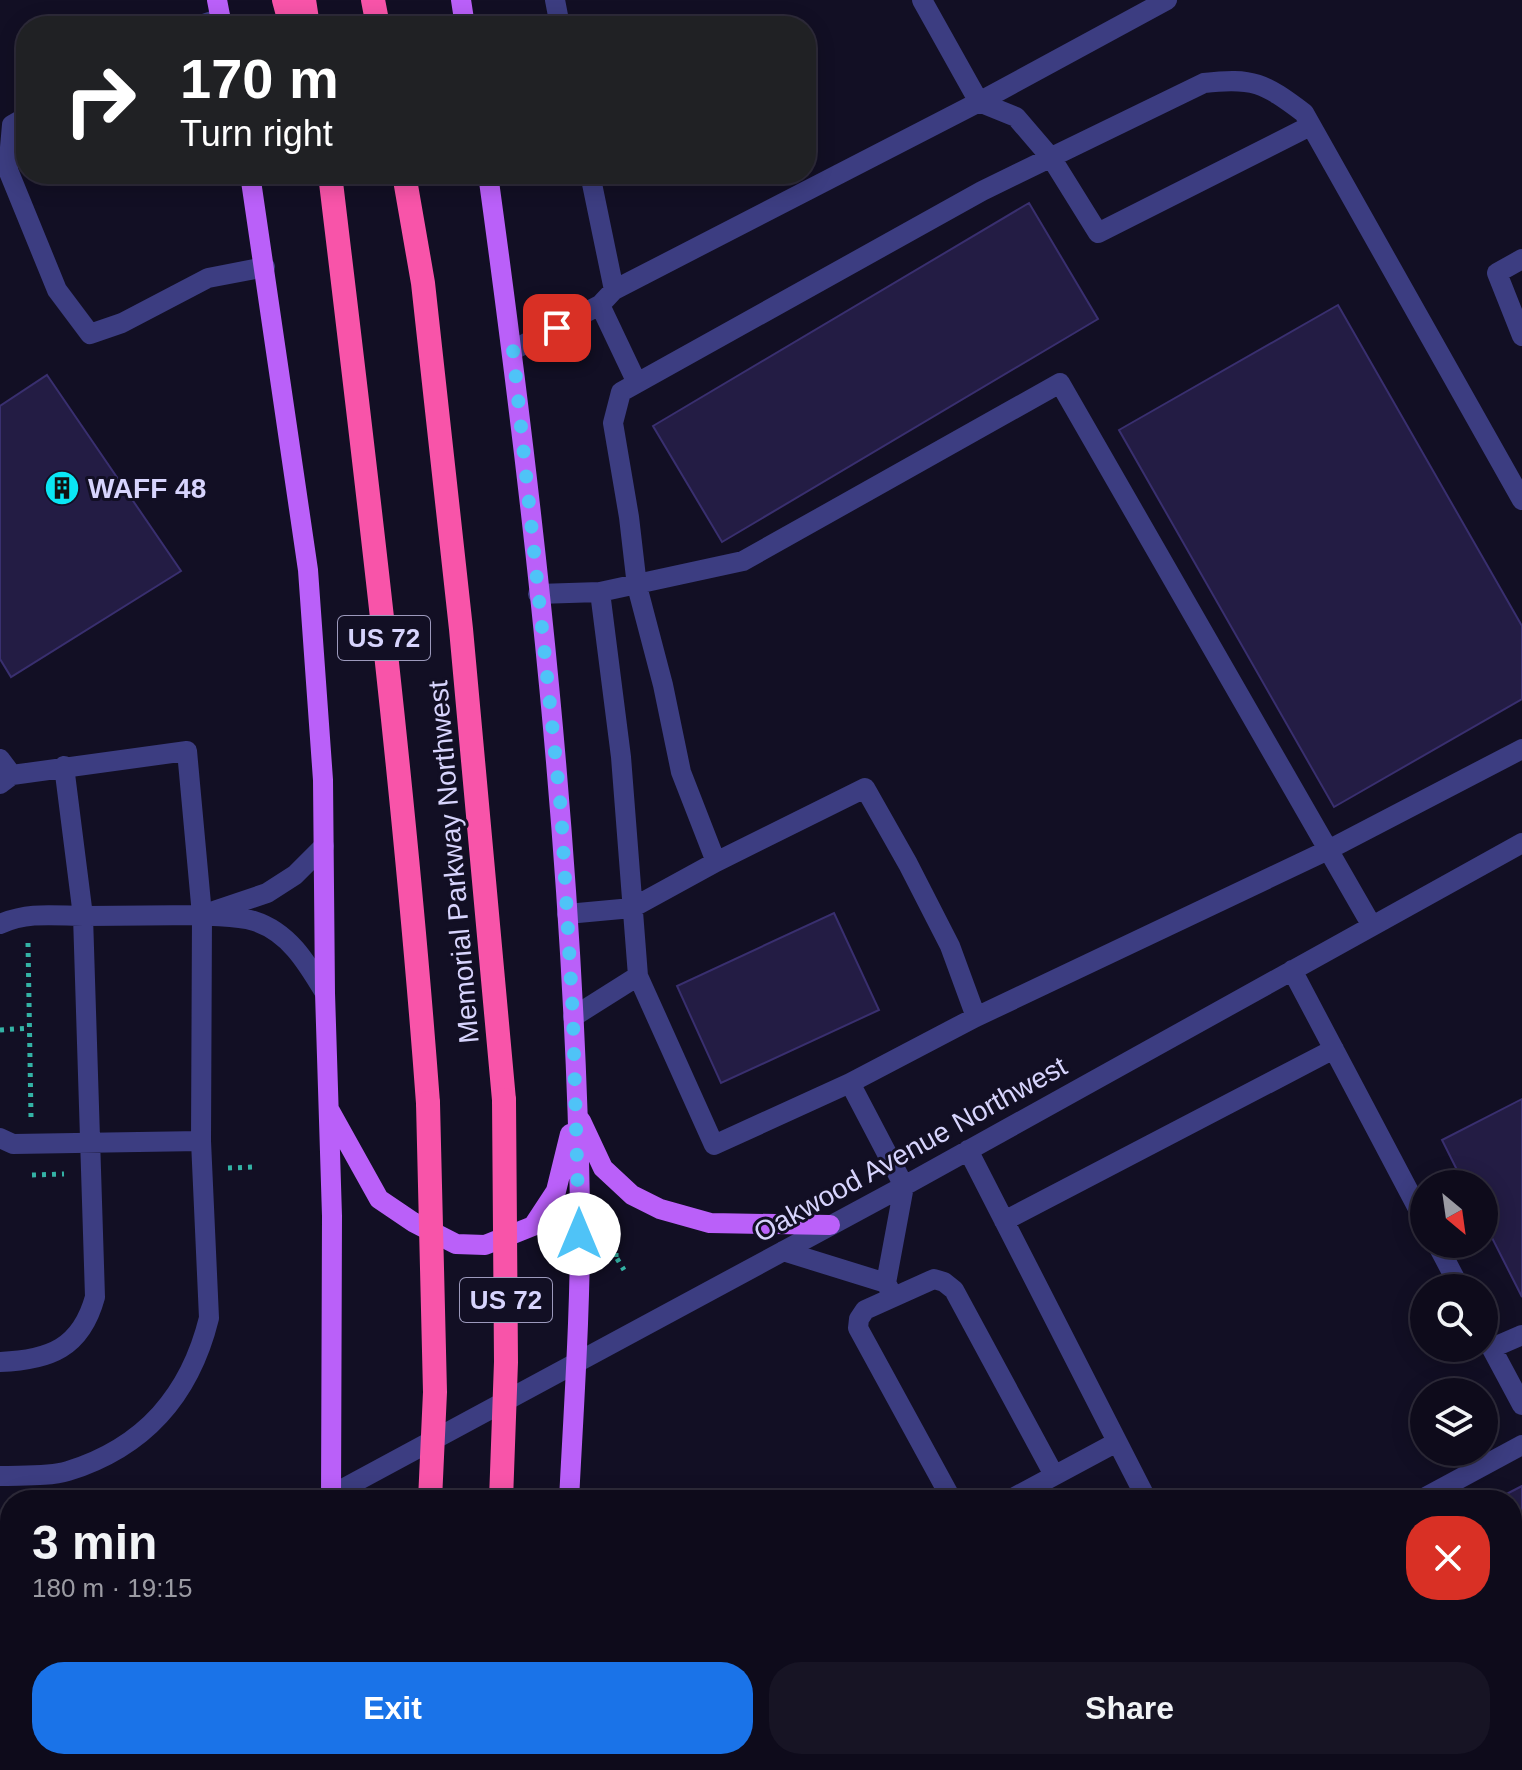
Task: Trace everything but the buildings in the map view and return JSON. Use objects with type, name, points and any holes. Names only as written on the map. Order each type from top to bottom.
[{"type":"highway","name":"Memorial Parkway Northwest","points":[[331,184],[378,574],[415,925],[428,1103],[435,1392],[430,1490]]},
{"type":"highway","name":"Memorial Parkway Northwest","points":[[406,184],[423,283],[460,613],[504,1100],[506,1362],[501,1490]]},
{"type":"main road","points":[[252,184],[308,570],[323,780],[332,1216],[328,1490]]},
{"type":"main road","points":[[489,184],[513,350],[561,810],[580,1208],[569,1490]]},
{"type":"main road","points":[[329,1108],[379,1199],[413,1222],[456,1244],[485,1245],[533,1226],[556,1191],[576,1110]]},
{"type":"main road","points":[[576,1110],[603,1168],[632,1195],[660,1209],[710,1223],[830,1225]]},
{"type":"street","points":[[922,0],[979,102],[1016,117],[1052,159],[1098,233],[1310,126]]},
{"type":"street","points":[[513,350],[1167,0]]},
{"type":"street","points":[[716,862],[681,772],[663,685],[637,586],[613,423],[621,392],[982,191],[1204,83],[1239,79],[1275,91],[1304,113],[1522,500]]},
{"type":"street","points":[[16,123],[12,125],[8,170],[57,290],[90,334],[122,323],[208,278],[265,267]]},
{"type":"street","points":[[591,184],[607,298],[637,383]]},
{"type":"street","points":[[1522,259],[1497,273],[1522,336]]},
{"type":"street","points":[[538,594],[600,592],[743,561],[1060,383],[1372,926]]},
{"type":"street","points":[[600,592],[621,757],[638,976],[714,1145],[850,1083],[976,1017],[1328,850],[1522,749]]},
{"type":"street","points":[[0,1476],[65,1472],[96,1460],[151,1426],[175,1399],[203,1343],[209,1318],[201,1141],[202,915],[187,751],[4,773]]},
{"type":"street","points":[[0,1362],[42,1358],[63,1348],[79,1334],[89,1317],[95,1297],[83,916],[64,766]]},
{"type":"street","points":[[567,914],[632,908],[716,862],[865,788],[950,946],[976,1017]]},
{"type":"street","name":"Oakwood Avenue Northwest","points":[[344,1490],[904,1186],[1522,843]]},
{"type":"street","points":[[202,915],[267,893],[295,875],[324,846]]},
{"type":"street","points":[[0,924],[18,916],[49,913],[83,916],[202,915],[254,921],[286,939],[304,957],[325,993]]},
{"type":"street","points":[[1292,970],[1410,1193]]},
{"type":"street","points":[[573,1017],[638,976]]},
{"type":"street","points":[[1004,1221],[1334,1049]]},
{"type":"street","points":[[850,1083],[904,1186],[890,1290]]},
{"type":"street","points":[[0,1138],[13,1144],[201,1141]]},
{"type":"street","points":[[968,1150],[1117,1442],[1138,1490]]},
{"type":"street","points":[[783,1251],[890,1290]]},
{"type":"street","points":[[947,1490],[858,1328],[865,1310],[890,1290],[934,1279],[954,1290],[1054,1475]]},
{"type":"street","points":[[1498,1339],[1522,1335]]},
{"type":"street","points":[[1498,1360],[1522,1405]]},
{"type":"street","points":[[1027,1490],[1117,1442]]},
{"type":"street","points":[[1439,1490],[1522,1445]]},
{"type":"path","points":[[28,938],[31,1122]]},
{"type":"path","points":[[0,1030],[30,1028]]},
{"type":"path","points":[[225,1168],[255,1167]]},
{"type":"path","points":[[32,1175],[64,1174]]},
{"type":"path","points":[[616,1218],[616,1257],[624,1270]]},
{"type":"path","points":[[608,1258],[616,1257]]},
{"type":"place","name":"WAFF 48","points":[[62,488]]},
{"type":"route","points":[[557,328],[513,350],[561,810],[573,1017],[579,1234]]}]
